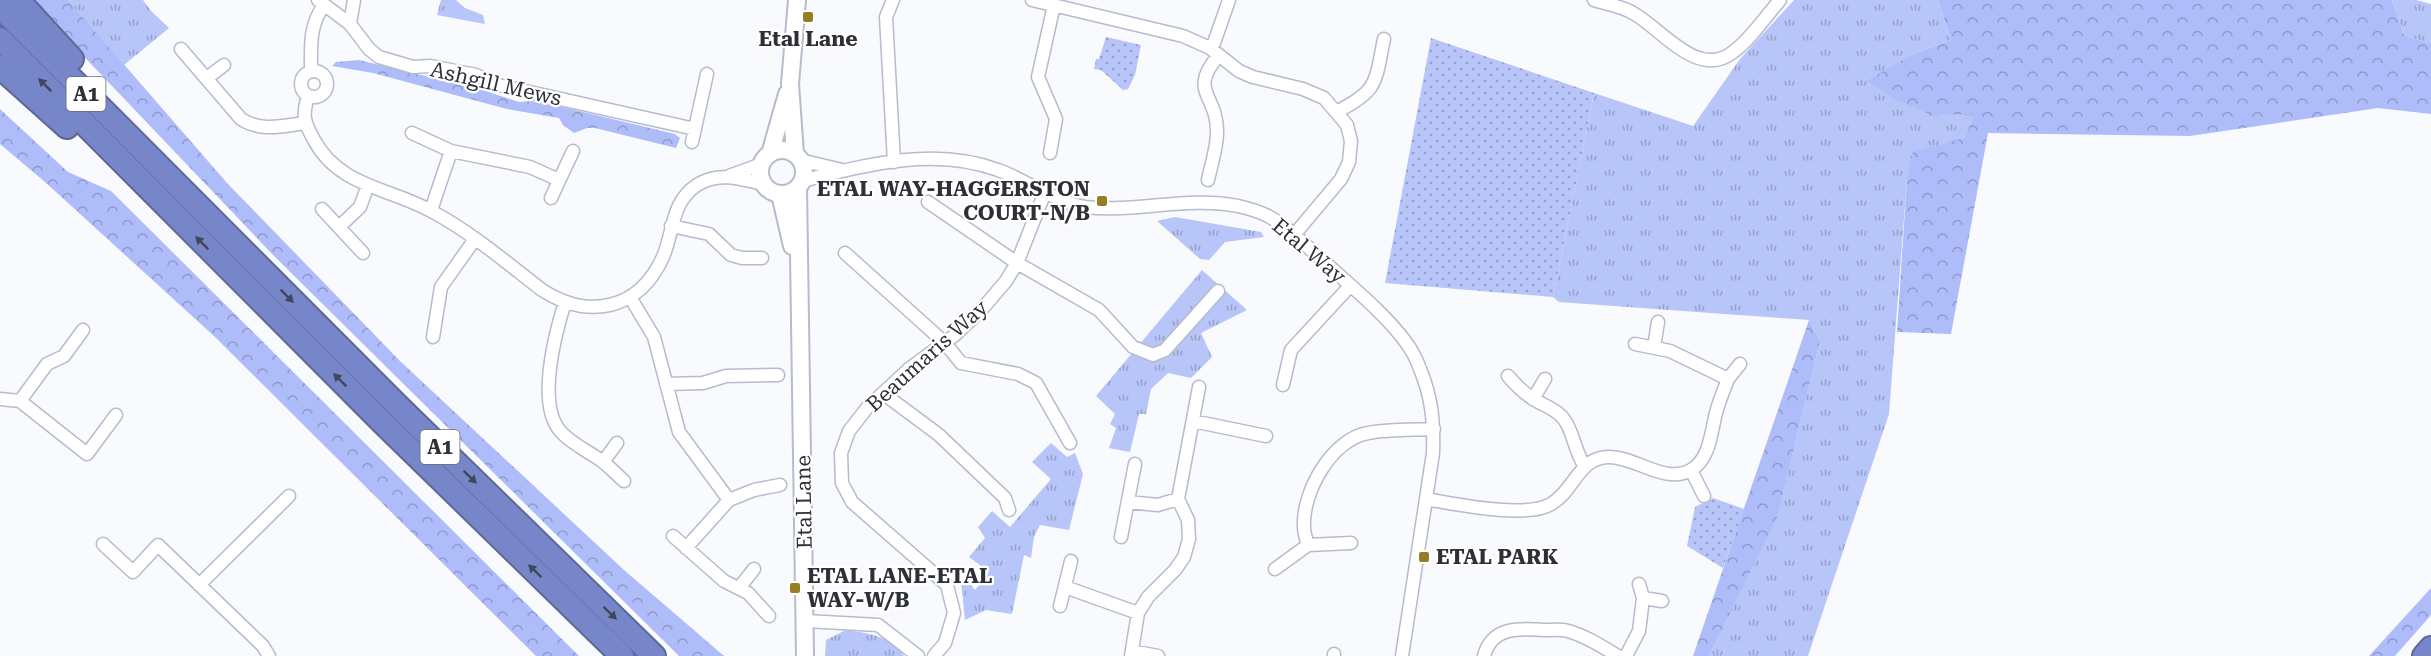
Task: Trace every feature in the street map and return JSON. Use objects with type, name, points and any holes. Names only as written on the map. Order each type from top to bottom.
[{"type":"highway","points":[[18,0],[108,99],[171,181]]},
{"type":"highway","name":"A1","points":[[0,7],[388,397],[654,656]]},
{"type":"highway","name":"A1","points":[[0,39],[160,201],[622,656]]},
{"type":"highway","points":[[0,67],[76,135],[160,201]]},
{"type":"highway","points":[[2424,656],[2431,648]]},
{"type":"street","points":[[350,24],[353,0]]},
{"type":"street","points":[[790,84],[760,174],[764,184],[771,191],[780,194],[790,193],[800,184],[804,170],[798,157],[790,84],[797,0]]},
{"type":"street","points":[[893,0],[886,17],[894,162]]},
{"type":"street","points":[[1032,0],[1161,30],[1214,51],[1246,74],[1303,89],[1324,98],[1338,111],[1347,124],[1351,141],[1349,162],[1341,179],[1294,235]]},
{"type":"street","points":[[1208,180],[1218,135],[1216,117],[1203,82],[1229,0]]},
{"type":"street","points":[[1594,0],[1636,14],[1690,55],[1704,60],[1721,59],[1733,52],[1780,0]]},
{"type":"street","points":[[311,71],[311,39],[321,2]]},
{"type":"street","name":"Ashgill Mews","points":[[321,2],[350,24],[369,49],[379,57],[413,66],[430,66],[476,75],[498,85],[695,129]]},
{"type":"street","points":[[1050,153],[1056,119],[1038,77],[1054,5]]},
{"type":"street","points":[[1338,111],[1359,101],[1371,90],[1378,71],[1384,39]]},
{"type":"street","points":[[182,49],[241,119],[249,124],[266,128],[305,123]]},
{"type":"street","points":[[207,78],[224,65]]},
{"type":"street","points":[[316,70],[325,76],[327,86],[322,94],[313,98],[302,89],[301,80],[311,71],[316,70]]},
{"type":"street","points":[[692,142],[707,74]]},
{"type":"street","points":[[308,96],[304,109],[305,123],[321,153],[337,169],[368,185],[431,210],[475,239],[542,290],[565,302],[594,308],[618,303],[643,286],[663,256],[675,211],[687,193],[707,180],[728,176],[783,150],[798,157]]},
{"type":"street","points":[[412,133],[451,151],[530,167],[559,180]]},
{"type":"street","points":[[431,210],[451,151]]},
{"type":"street","points":[[551,198],[573,151]]},
{"type":"street","name":"Etal Way","points":[[798,157],[843,170]]},
{"type":"street","name":"Etal Way","points":[[800,184],[843,170],[894,162],[929,157],[967,160],[998,170],[1083,207],[1131,208],[1188,202],[1239,206],[1268,216],[1294,235],[1350,286],[1406,342],[1420,368],[1430,394],[1434,429],[1426,499],[1402,656]]},
{"type":"street","points":[[728,176],[764,184]]},
{"type":"street","name":"Etal Lane","points":[[800,184],[799,276],[805,656]]},
{"type":"street","points":[[339,227],[360,207],[368,185]]},
{"type":"street","name":"Beaumaris Way","points":[[934,656],[945,643],[954,613],[947,585],[852,502],[842,483],[841,453],[849,431],[867,408],[910,368],[945,343],[983,308],[1006,281],[1017,263],[1045,192]]},
{"type":"street","name":"Etal Lane","points":[[780,194],[799,276]]},
{"type":"street","points":[[928,202],[1017,263],[1100,310],[1133,347],[1153,355],[1165,350],[1218,291]]},
{"type":"street","points":[[322,209],[363,253]]},
{"type":"street","points":[[671,226],[709,234],[731,255],[742,258],[762,258]]},
{"type":"street","points":[[433,337],[441,287],[475,239]]},
{"type":"street","points":[[845,253],[945,343],[961,363],[1018,374],[1036,383],[1070,443]]},
{"type":"street","points":[[1283,385],[1291,350],[1350,286]]},
{"type":"street","points":[[630,297],[654,337],[679,432],[729,500]]},
{"type":"street","points":[[565,302],[557,329],[551,371],[549,391],[552,420],[564,435],[603,462],[624,481]]},
{"type":"street","points":[[1654,347],[1658,322]]},
{"type":"street","points":[[20,401],[47,364],[64,356],[83,330]]},
{"type":"street","points":[[1635,344],[1681,355],[1728,379]]},
{"type":"street","points":[[1426,499],[1529,512],[1550,505],[1559,499],[1584,465],[1593,459],[1626,458],[1655,470],[1670,473],[1691,470],[1705,455],[1728,379],[1740,364]]},
{"type":"street","points":[[666,384],[703,383],[726,376],[778,375]]},
{"type":"street","points":[[1508,376],[1533,399],[1554,410],[1564,419],[1584,465]]},
{"type":"street","points":[[1533,399],[1545,379]]},
{"type":"street","points":[[1158,656],[1131,653],[1138,613],[1148,597],[1175,570],[1184,557],[1189,539],[1188,520],[1178,500],[1199,387]]},
{"type":"street","points":[[884,394],[939,435],[1005,498],[1010,510]]},
{"type":"street","points":[[0,399],[20,401],[87,454],[116,415]]},
{"type":"street","points":[[1192,421],[1266,436]]},
{"type":"street","points":[[1308,545],[1303,525],[1310,491],[1323,464],[1345,443],[1367,433],[1434,429]]},
{"type":"street","points":[[603,462],[617,443]]},
{"type":"street","points":[[1121,537],[1135,464]]},
{"type":"street","points":[[1691,470],[1704,496]]},
{"type":"street","points":[[686,548],[729,500],[754,490],[780,485]]},
{"type":"street","points":[[199,585],[289,496]]},
{"type":"street","points":[[1128,502],[1158,505],[1178,500]]},
{"type":"street","points":[[673,536],[724,581],[748,593],[769,616]]},
{"type":"street","points":[[1275,568],[1308,545],[1352,543]]},
{"type":"street","points":[[103,544],[133,572],[158,545],[263,646],[269,656]]},
{"type":"street","points":[[1060,606],[1071,561]]},
{"type":"street","points":[[739,588],[754,569]]},
{"type":"street","points":[[1626,656],[1639,631],[1643,598],[1639,584]]},
{"type":"street","points":[[1065,587],[1138,613]]},
{"type":"street","points":[[1643,598],[1662,601]]},
{"type":"street","points":[[806,621],[878,626],[918,656]]},
{"type":"street","points":[[1484,656],[1485,650],[1498,635],[1516,628],[1568,631],[1618,656]]},
{"type":"green space","points":[[30,0],[68,0],[227,183],[400,361],[624,570],[724,656],[679,656],[274,256]]},
{"type":"green space","points":[[68,0],[143,0],[169,28],[124,65]]},
{"type":"green space","points":[[441,0],[456,0],[465,8],[483,15],[485,24],[437,15]]},
{"type":"green space","points":[[1794,0],[1938,0],[1951,40],[1911,55],[1932,115],[1976,113],[1964,138],[1907,179],[1889,414],[1808,656],[1709,656],[1777,517],[1820,341],[1809,320],[1559,302],[1553,297],[1594,93],[1693,126],[1740,59]]},
{"type":"green space","points":[[1938,0],[2392,0],[2404,35],[2431,44],[2431,114],[2378,108],[2190,136],[1988,133],[1951,334],[1897,332],[1907,179],[1913,152],[1964,138],[1975,114],[1932,115],[1895,99],[1867,81],[1911,55],[1951,40]]},
{"type":"green space","points":[[2392,0],[2416,0],[2431,4],[2431,44],[2404,35]]},
{"type":"green space","points":[[1106,37],[1141,45],[1135,75],[1128,89],[1123,90],[1101,70],[1094,69]]},
{"type":"green space","points":[[1431,38],[1594,93],[1553,297],[1385,283]]},
{"type":"green space","points":[[359,60],[421,75],[478,85],[491,93],[519,102],[531,101],[558,106],[675,134],[680,138],[676,148],[595,128],[587,128],[574,133],[563,125],[559,118],[507,109],[373,73],[332,66],[336,62]]},
{"type":"green space","points":[[0,109],[68,172],[111,191],[579,656],[536,656],[214,336],[0,144]]},
{"type":"green space","points":[[1175,217],[1261,232],[1264,237],[1225,242],[1209,260],[1200,259],[1157,221]]},
{"type":"green space","points":[[1202,270],[1247,310],[1201,333],[1212,357],[1191,378],[1168,373],[1151,389],[1146,414],[1139,414],[1130,452],[1109,448],[1116,428],[1110,424],[1115,414],[1096,396]]},
{"type":"green space","points":[[1809,320],[1820,341],[1777,518],[1709,656],[1693,656]]},
{"type":"green space","points":[[1051,443],[1067,457],[1075,453],[1083,474],[1069,530],[1040,525],[1034,537],[1031,558],[1024,555],[1012,614],[986,610],[965,620],[961,581],[965,577],[975,590],[989,572],[969,557],[985,538],[978,527],[992,511],[1010,527],[1051,479],[1032,462]]},
{"type":"green space","points":[[1713,498],[1744,509],[1723,568],[1687,546],[1695,507]]},
{"type":"green space","points":[[2431,588],[2431,615],[2395,656],[2369,656]]},
{"type":"green space","points":[[846,630],[870,634],[886,640],[899,649],[904,656],[825,656],[826,640]]},
{"type":"place","name":"Etal Lane","points":[[808,17]]},
{"type":"place","name":"ETAL WAY-HAGGERSTON COURT-N/B","points":[[1102,201]]},
{"type":"place","name":"ETAL PARK","points":[[1424,557]]},
{"type":"place","name":"ETAL LANE-ETAL WAY-W/B","points":[[795,588]]}]
